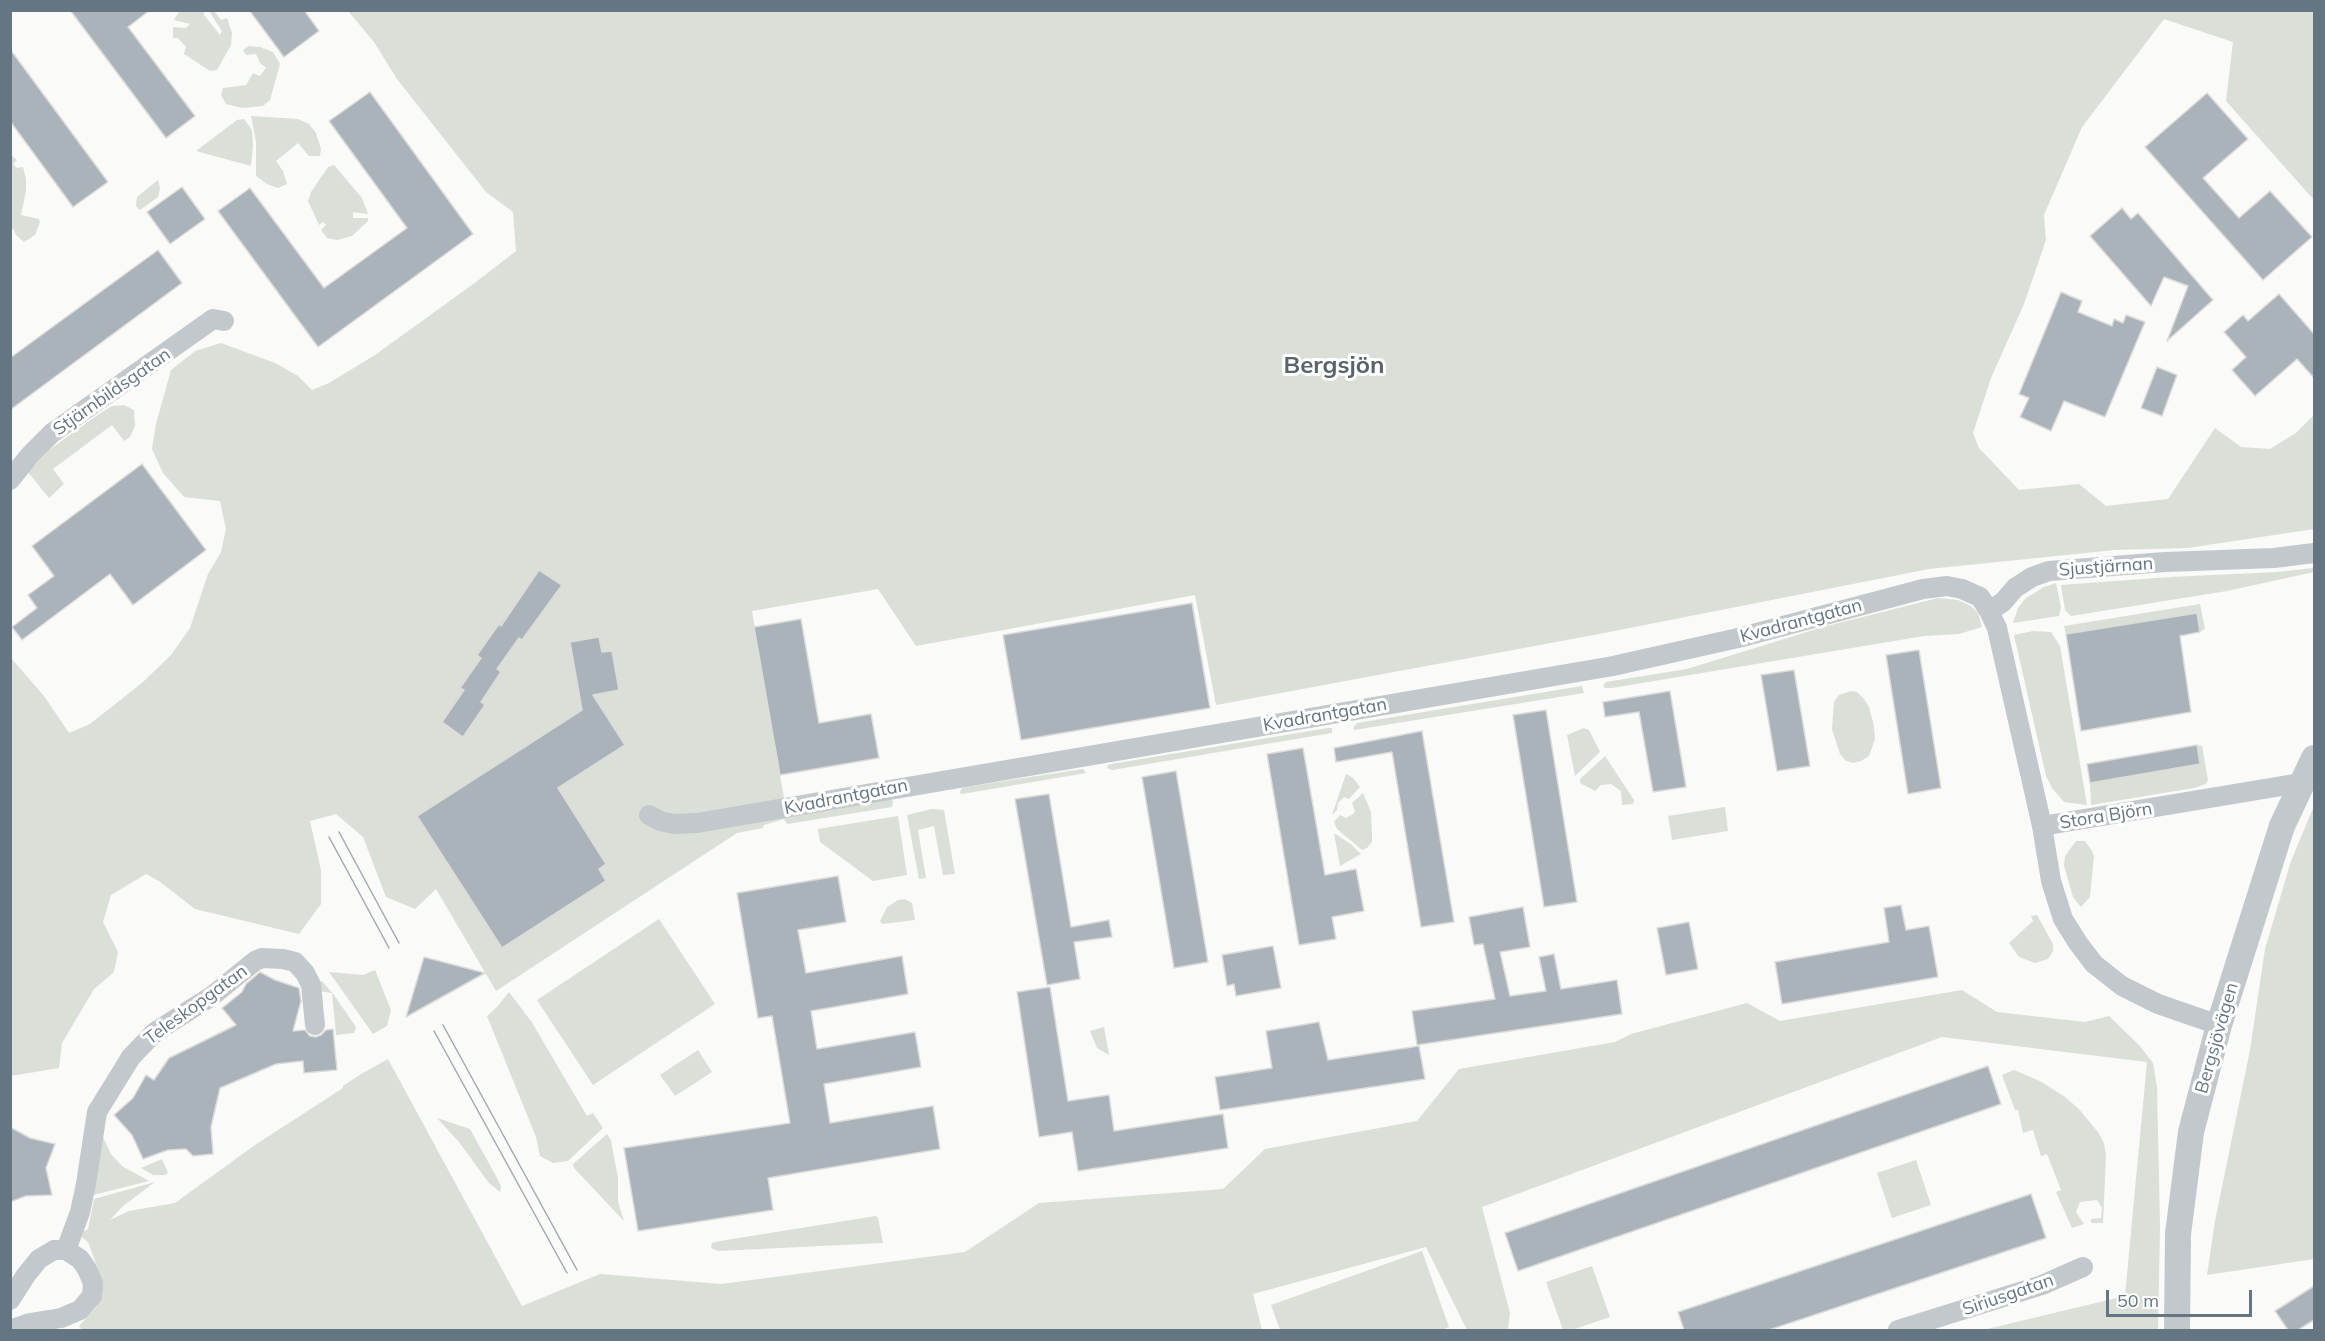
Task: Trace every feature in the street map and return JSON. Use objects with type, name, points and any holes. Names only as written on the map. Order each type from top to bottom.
[{"type":"street","name":"Stjärnbildsgatan","points":[[10,480],[52,433],[213,319],[224,321]]},
{"type":"street","name":"Sjustjärnan","points":[[1989,611],[2003,602],[2015,588],[2032,577],[2049,571],[2165,562],[2263,559],[2314,553]]},
{"type":"street","name":"Kvadrantgatan","points":[[649,815],[660,821],[674,824],[697,823],[1613,666],[1738,638],[1923,589],[1947,586],[1962,589],[1980,597],[1989,611]]},
{"type":"street","points":[[1989,611],[1997,628],[2042,826]]},
{"type":"street","name":"Bergsjövägen","points":[[2176,1330],[2178,1234],[2191,1132],[2219,1025],[2282,826],[2314,758]]},
{"type":"street","name":"Stora Björn","points":[[2219,1025],[2158,1004],[2131,991],[2094,964],[2078,944],[2063,919],[2050,881],[2042,826],[2314,780]]},
{"type":"street","name":"Teleskopgatan","points":[[66,1250],[80,1212],[97,1112],[131,1057],[155,1032],[212,996],[255,961],[262,958],[295,962],[305,973],[311,985],[315,1025]]},
{"type":"street","points":[[10,1300],[39,1259],[54,1250],[66,1250],[80,1259],[93,1283],[92,1296],[80,1310],[61,1318],[30,1323],[10,1330]]},
{"type":"street","name":"Siriusgatan","points":[[1898,1330],[2042,1285],[2083,1267]]},
{"type":"shaded area","points":[[180,10],[204,11],[204,15],[220,35],[222,31],[209,11],[214,11],[221,20],[227,18],[232,33],[231,45],[217,70],[210,71],[184,54],[186,47],[178,38],[173,38],[173,27],[186,28],[190,24],[174,20]]},
{"type":"shaded area","points":[[348,11],[2314,11],[2314,200],[2226,101],[2233,42],[2164,19],[2082,127],[2044,215],[2046,240],[2024,304],[1991,378],[1973,433],[1979,448],[2019,490],[2079,484],[2106,506],[2168,499],[2215,428],[2241,447],[2270,449],[2296,433],[2314,415],[2314,529],[2188,548],[2115,550],[1929,569],[1599,634],[1216,705],[1195,595],[916,646],[878,589],[752,611],[787,816],[891,799],[892,807],[787,824],[784,819],[764,825],[763,828],[737,833],[496,991],[436,889],[415,909],[386,897],[363,837],[336,814],[310,821],[321,870],[321,904],[299,934],[195,909],[159,881],[146,874],[111,895],[103,922],[118,952],[114,972],[94,989],[62,1043],[59,1068],[11,1076],[10,657],[44,696],[69,733],[90,724],[143,682],[171,655],[190,628],[208,574],[221,552],[226,529],[220,501],[184,497],[163,473],[152,449],[156,424],[171,370],[195,351],[221,343],[275,363],[298,376],[312,390],[329,383],[375,355],[516,251],[513,212],[486,192],[397,79],[374,42]]},
{"type":"shaded area","points":[[249,46],[273,52],[280,64],[270,100],[263,106],[242,108],[226,104],[221,95],[223,88],[246,85],[253,73],[260,76],[266,68],[260,63],[256,54],[246,55],[243,50]]},
{"type":"shaded area","points":[[251,116],[298,119],[309,124],[316,133],[321,149],[320,156],[309,156],[298,143],[276,161],[283,171],[287,184],[278,188],[267,184],[256,176],[256,142]]},
{"type":"shaded area","points":[[244,119],[252,130],[251,166],[196,151],[237,120]]},
{"type":"shaded area","points":[[11,155],[17,160],[13,164],[17,168],[23,167],[26,179],[21,215],[39,219],[40,222],[35,235],[24,242],[16,235],[13,228],[11,233]]},
{"type":"shaded area","points":[[334,165],[362,198],[368,214],[353,212],[353,218],[368,218],[368,221],[352,236],[337,240],[327,238],[321,230],[326,225],[323,222],[319,225],[308,201],[311,192],[328,167]]},
{"type":"shaded area","points":[[158,180],[160,189],[158,197],[140,210],[136,206],[137,197]]},
{"type":"shaded area","points":[[124,405],[134,410],[135,426],[130,437],[124,441],[112,425],[53,469],[64,484],[49,498],[28,472],[49,450],[99,414],[112,406]]},
{"type":"shaded area","points":[[2314,568],[2314,572],[2227,591],[2071,616],[2065,610],[2061,585],[2277,572]]},
{"type":"shaded area","points":[[2056,583],[2061,607],[2059,616],[2013,623],[2018,608],[2026,598]]},
{"type":"shaded area","points":[[1938,598],[1958,600],[1971,606],[1978,613],[1982,627],[1959,634],[1924,636],[1612,688],[1603,686],[1606,682],[1687,669],[1823,627]]},
{"type":"shaded area","points":[[2200,604],[2205,629],[2200,632],[2197,613],[2066,634],[2064,626]]},
{"type":"shaded area","points":[[2033,631],[2051,632],[2060,646],[2087,805],[2064,802],[2052,788],[2046,776],[2014,635]]},
{"type":"shaded area","points":[[1582,686],[1584,693],[1354,730],[1353,728],[1357,723]]},
{"type":"shaded area","points":[[1851,691],[1857,692],[1869,707],[1875,739],[1869,756],[1853,763],[1846,761],[1840,754],[1832,729],[1834,702],[1839,695]]},
{"type":"shaded area","points":[[1332,728],[1332,733],[1112,770],[1107,768],[1111,764]]},
{"type":"shaded area","points":[[1584,728],[1589,730],[1600,752],[1575,776],[1567,735]]},
{"type":"shaded area","points":[[2197,745],[2202,746],[2208,780],[2206,784],[2091,805],[2090,783],[2200,764]]},
{"type":"shaded area","points":[[1605,756],[1634,800],[1633,804],[1622,805],[1621,791],[1611,784],[1601,785],[1595,791],[1580,783],[1580,779]]},
{"type":"shaded area","points":[[1083,769],[1086,773],[960,793],[965,787]]},
{"type":"shaded area","points":[[1346,774],[1353,778],[1360,787],[1349,799],[1344,797],[1338,803],[1337,810],[1332,815]]},
{"type":"shaded area","points":[[1363,793],[1371,812],[1372,842],[1362,850],[1337,829],[1334,822],[1340,815],[1346,818],[1353,814],[1355,811],[1352,803]]},
{"type":"shaded area","points":[[2314,806],[2314,1259],[2207,1275],[2215,1221],[2250,1050],[2265,949],[2291,861]]},
{"type":"shaded area","points":[[1725,807],[1728,831],[1672,840],[1668,816]]},
{"type":"shaded area","points":[[932,809],[944,810],[955,874],[943,875],[934,826],[918,830],[926,878],[919,879],[907,815]]},
{"type":"shaded area","points":[[898,816],[907,875],[873,881],[820,842],[818,829]]},
{"type":"shaded area","points":[[1334,833],[1352,845],[1361,854],[1340,866]]},
{"type":"shaded area","points":[[2076,841],[2085,841],[2094,856],[2090,897],[2081,907],[2073,897],[2064,866],[2065,856]]},
{"type":"shaded area","points":[[905,899],[912,903],[915,920],[882,924],[880,921],[887,907],[898,900]]},
{"type":"shaded area","points":[[2037,915],[2053,944],[2053,951],[2048,959],[2035,963],[2019,957],[2009,943],[2033,921],[2031,916]]},
{"type":"shaded area","points":[[659,919],[715,1004],[593,1085],[537,1000]]},
{"type":"shaded area","points":[[375,970],[391,1010],[387,1026],[373,1034],[329,972],[363,975]]},
{"type":"shaded area","points":[[322,981],[334,995],[356,1027],[354,1033],[336,1035],[332,993],[318,991],[319,982]]},
{"type":"shaded area","points":[[1962,990],[1997,1012],[2085,1022],[2109,1016],[2139,1045],[2153,1063],[2157,1087],[2160,1225],[2158,1330],[1983,1330],[2125,1296],[2147,1062],[1942,1037],[1482,1207],[1510,1313],[1508,1330],[1467,1330],[1426,1247],[1253,1294],[1262,1330],[82,1330],[79,1326],[98,1305],[98,1269],[88,1242],[78,1234],[88,1229],[94,1199],[155,1182],[123,1206],[110,1220],[129,1211],[175,1203],[255,1145],[361,1074],[388,1059],[522,1306],[600,1274],[721,1284],[965,1252],[1039,1203],[1223,1189],[1265,1149],[1417,1121],[1459,1069],[1615,1042],[1631,1034],[1747,1003],[1780,1021]]},
{"type":"shaded area","points":[[509,992],[531,1021],[587,1116],[593,1113],[603,1128],[568,1161],[553,1163],[540,1156],[536,1137],[487,1016]]},
{"type":"shaded area","points":[[1104,1027],[1109,1055],[1097,1048],[1090,1031]]},
{"type":"shaded area","points":[[698,1050],[712,1072],[675,1096],[660,1075]]},
{"type":"shaded area","points":[[2014,1070],[2040,1081],[2065,1097],[2078,1108],[2098,1132],[2104,1143],[2106,1156],[2103,1223],[2091,1223],[2091,1219],[2101,1218],[2102,1208],[2097,1200],[2080,1202],[2076,1212],[2084,1224],[2072,1228],[2056,1192],[2061,1190],[2047,1154],[2041,1156],[2033,1130],[2023,1133],[2018,1110],[2015,1110],[2002,1075]]},
{"type":"shaded area","points":[[437,1118],[470,1129],[501,1186],[500,1192],[489,1183],[459,1142]]},
{"type":"shaded area","points":[[101,1133],[111,1154],[122,1166],[149,1181],[93,1195]]},
{"type":"shaded area","points":[[607,1134],[611,1140],[618,1178],[618,1202],[624,1221],[574,1168],[573,1164]]},
{"type":"shaded area","points":[[162,1159],[168,1173],[165,1175],[153,1175],[141,1168]]},
{"type":"shaded area","points":[[1916,1160],[1931,1205],[1892,1218],[1877,1173]]},
{"type":"shaded area","points":[[876,1216],[883,1243],[718,1251],[711,1248],[712,1243],[720,1241]]},
{"type":"shaded area","points":[[1422,1251],[1449,1327],[1441,1330],[1280,1330],[1271,1305]]},
{"type":"shaded area","points":[[1592,1266],[1610,1317],[1572,1330],[1563,1330],[1546,1282]]},
{"type":"building","points":[[70,10],[150,10],[128,27],[195,116],[166,138]]},
{"type":"building","points":[[249,10],[304,10],[319,31],[284,57]]},
{"type":"building","points":[[10,49],[108,182],[73,207],[10,121]]},
{"type":"building","points":[[370,92],[473,234],[318,347],[218,211],[250,188],[324,288],[407,228],[329,121]]},
{"type":"building","points":[[2207,93],[2248,139],[2203,178],[2239,218],[2270,191],[2312,237],[2263,280],[2145,147]]},
{"type":"building","points":[[182,187],[205,219],[170,244],[147,212]]},
{"type":"building","points":[[2122,208],[2131,219],[2138,213],[2213,300],[2167,341],[2188,286],[2164,277],[2151,306],[2090,236]]},
{"type":"building","points":[[158,250],[182,283],[10,410],[10,358]]},
{"type":"building","points":[[2061,292],[2082,301],[2078,312],[2112,326],[2114,319],[2123,323],[2126,315],[2145,322],[2105,417],[2064,401],[2051,431],[2020,417],[2029,398],[2019,394]]},
{"type":"building","points":[[2279,294],[2314,334],[2314,378],[2297,359],[2255,396],[2232,370],[2246,357],[2224,332],[2243,315],[2248,321]]},
{"type":"building","points":[[2157,367],[2177,375],[2162,416],[2141,408]]},
{"type":"building","points":[[142,464],[206,550],[133,605],[110,574],[22,640],[12,627],[37,608],[28,595],[54,576],[32,546]]},
{"type":"building","points":[[539,570],[562,585],[522,640],[519,638],[497,669],[501,672],[481,702],[485,705],[463,737],[442,722],[464,690],[460,688],[481,658],[477,655],[499,624],[501,626]]},
{"type":"building","points":[[1192,603],[1210,708],[1021,740],[1003,635]]},
{"type":"building","points":[[2197,613],[2200,632],[2180,636],[2191,712],[2081,731],[2066,634]]},
{"type":"building","points":[[801,619],[819,723],[871,714],[879,758],[780,775],[754,627]]},
{"type":"building","points":[[599,637],[602,652],[612,651],[619,690],[593,695],[625,745],[558,788],[606,864],[599,869],[606,881],[502,948],[417,816],[582,710],[570,642]]},
{"type":"building","points":[[1919,650],[1941,788],[1908,794],[1886,655]]},
{"type":"building","points":[[1794,670],[1810,766],[1777,771],[1761,675]]},
{"type":"building","points":[[1670,691],[1686,787],[1653,792],[1639,712],[1605,717],[1603,702]]},
{"type":"building","points":[[1546,710],[1577,902],[1544,907],[1513,715]]},
{"type":"building","points":[[1422,731],[1454,922],[1421,927],[1392,752],[1336,762],[1334,748]]},
{"type":"building","points":[[2197,745],[2200,764],[2090,783],[2087,764]]},
{"type":"building","points":[[1303,748],[1325,875],[1356,869],[1364,911],[1332,917],[1336,939],[1299,945],[1267,754]]},
{"type":"building","points":[[1176,771],[1208,962],[1174,968],[1142,777]]},
{"type":"building","points":[[1049,794],[1071,927],[1109,920],[1112,937],[1074,942],[1080,979],[1047,985],[1015,799]]},
{"type":"building","points":[[838,876],[846,922],[798,930],[806,973],[902,956],[908,994],[811,1011],[817,1049],[915,1032],[921,1067],[824,1084],[830,1123],[933,1106],[940,1149],[768,1178],[773,1210],[638,1231],[624,1148],[790,1123],[772,1016],[758,1018],[737,893]]},
{"type":"building","points":[[1901,905],[1906,930],[1929,926],[1938,977],[1782,1004],[1775,962],[1889,942],[1884,908]]},
{"type":"building","points":[[1523,907],[1530,947],[1500,952],[1510,996],[1546,991],[1539,957],[1554,954],[1561,989],[1617,980],[1622,1014],[1417,1045],[1412,1011],[1495,999],[1483,944],[1474,945],[1469,917]]},
{"type":"building","points":[[1689,922],[1698,969],[1666,975],[1657,928]]},
{"type":"building","points":[[1273,946],[1281,988],[1236,996],[1234,984],[1227,986],[1222,955]]},
{"type":"building","points":[[424,957],[485,973],[406,1017]]},
{"type":"building","points":[[260,972],[299,988],[301,1001],[293,1031],[305,1030],[310,1036],[316,1037],[326,1030],[333,1029],[337,1070],[304,1073],[303,1061],[276,1064],[220,1088],[211,1127],[213,1154],[193,1156],[186,1149],[168,1150],[143,1159],[132,1135],[114,1115],[133,1098],[146,1075],[154,1080],[169,1058],[236,1025],[222,1008],[242,992],[246,984]]},
{"type":"building","points":[[1050,987],[1068,1101],[1109,1095],[1114,1131],[1223,1114],[1228,1148],[1078,1171],[1072,1132],[1039,1137],[1017,992]]},
{"type":"building","points":[[1319,1022],[1328,1060],[1419,1046],[1425,1079],[1220,1110],[1215,1077],[1272,1068],[1266,1031]]},
{"type":"building","points":[[1988,1066],[2001,1104],[1518,1271],[1505,1233]]},
{"type":"building","points":[[10,1127],[30,1138],[55,1144],[46,1168],[52,1195],[26,1196],[10,1202]]},
{"type":"building","points":[[2031,1194],[2046,1238],[1769,1330],[1684,1330],[1678,1312]]},
{"type":"building","points":[[2314,1286],[2314,1320],[2298,1330],[2288,1330],[2275,1311]]},
{"type":"tram line","points":[[339,832],[399,943]]},
{"type":"tram line","points":[[329,837],[389,948]]},
{"type":"tram line","points":[[443,1025],[577,1270]]},
{"type":"tram line","points":[[434,1031],[567,1273]]},
{"type":"district","name":"Bergsjön","points":[[1334,366]]}]
